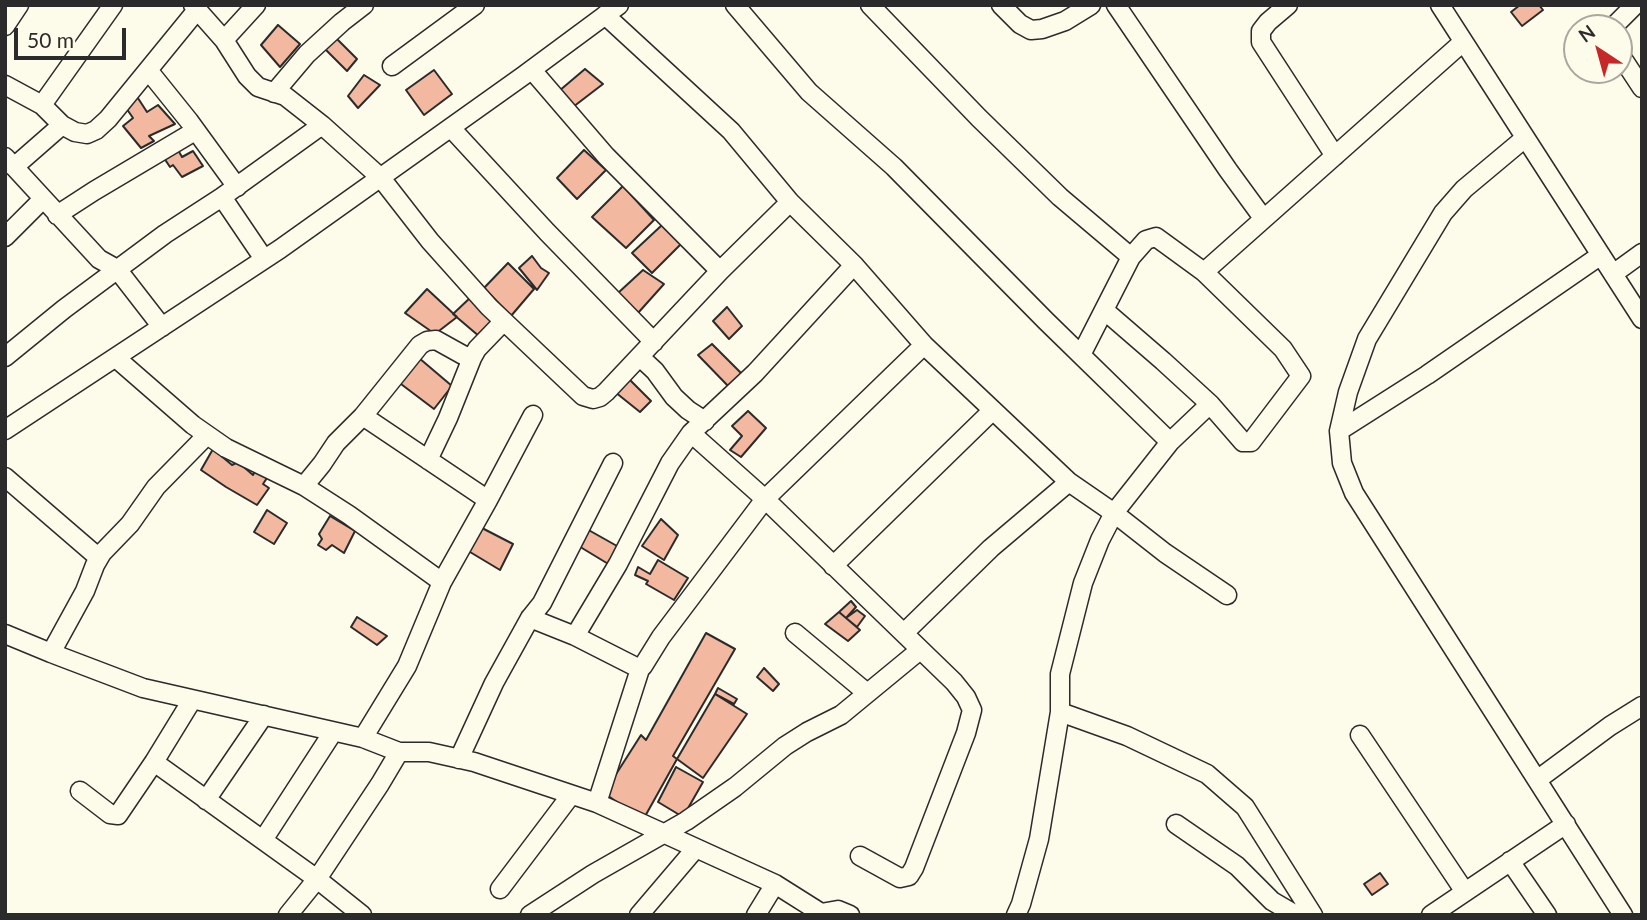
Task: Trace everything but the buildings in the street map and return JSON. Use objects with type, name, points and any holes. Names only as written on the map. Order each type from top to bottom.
[{"type":"street","points":[[5,26],[19,5]]},
{"type":"street","points":[[42,105],[113,5]]},
{"type":"street","points":[[224,40],[256,5]]},
{"type":"street","points":[[274,93],[307,54],[364,5]]},
{"type":"street","points":[[392,66],[474,5]]},
{"type":"street","points":[[735,5],[809,92],[894,167],[1170,442]]},
{"type":"street","points":[[870,5],[1060,197],[1132,257]]},
{"type":"street","points":[[1001,5],[1020,24],[1031,30],[1065,21],[1091,5]]},
{"type":"street","points":[[1116,5],[1263,218]]},
{"type":"street","points":[[1288,5],[1261,31],[1261,42],[1335,156]]},
{"type":"street","points":[[1440,5],[1642,319]]},
{"type":"street","points":[[5,85],[42,105],[62,125],[75,132],[87,134],[108,119],[195,7],[224,40],[247,76],[258,87],[285,96],[381,178],[430,241],[504,321],[583,396],[593,399],[606,392],[720,271],[790,202]]},
{"type":"street","points":[[5,430],[264,259],[451,128],[612,10],[731,131],[790,202],[854,265],[924,345],[992,410],[1069,482],[1227,595]]},
{"type":"street","points":[[1203,272],[1463,42]]},
{"type":"street","points":[[148,70],[195,131],[264,259]]},
{"type":"street","points":[[532,70],[606,156],[720,271]]},
{"type":"street","points":[[62,125],[10,162],[99,259],[117,269],[162,327]]},
{"type":"street","points":[[5,357],[117,269],[322,125]]},
{"type":"street","points":[[451,128],[654,342]]},
{"type":"street","points":[[57,215],[195,131]]},
{"type":"street","points":[[1525,138],[1464,188],[1443,213],[1367,339],[1348,392],[1339,431],[1342,463],[1354,493],[1623,915]]},
{"type":"street","points":[[5,237],[43,199]]},
{"type":"street","points":[[1080,355],[1132,257],[1146,240],[1156,237],[1203,272],[1283,349],[1301,376],[1248,443],[1243,442],[1210,404],[1104,310]]},
{"type":"street","points":[[1614,274],[1642,253]]},
{"type":"street","points":[[1339,431],[1427,375],[1601,255]]},
{"type":"street","points":[[575,636],[618,564],[670,463],[691,433],[755,373],[854,265]]},
{"type":"street","points":[[428,460],[472,358],[477,349],[504,321]]},
{"type":"street","points":[[304,486],[420,345],[436,340],[472,358]]},
{"type":"street","points":[[597,803],[639,669],[661,637],[765,499],[924,345]]},
{"type":"street","points":[[640,357],[656,371],[674,397],[705,421]]},
{"type":"street","points":[[116,358],[207,435],[226,448],[304,486],[349,514],[442,582]]},
{"type":"street","points":[[1016,915],[1039,839],[1060,712],[1060,674],[1083,583],[1114,513],[1170,442],[1210,404]]},
{"type":"street","points":[[833,566],[992,410]]},
{"type":"street","points":[[363,738],[407,666],[442,582],[533,415]]},
{"type":"street","points":[[363,416],[488,500]]},
{"type":"street","points":[[691,433],[765,499],[954,682],[972,710],[966,733],[909,876],[900,878],[860,856]]},
{"type":"street","points":[[51,653],[85,591],[99,558],[130,524],[156,487],[207,435]]},
{"type":"street","points":[[459,759],[494,683],[530,618],[542,603],[613,463]]},
{"type":"street","points":[[5,477],[99,558]]},
{"type":"street","points":[[904,633],[991,548],[1069,482]]},
{"type":"street","points":[[530,618],[575,636],[639,669]]},
{"type":"street","points":[[795,633],[867,693]]},
{"type":"street","points":[[5,634],[143,688],[363,738],[399,752],[429,752],[474,762],[597,803],[775,884],[821,913],[838,910],[849,915]]},
{"type":"street","points":[[530,915],[593,874],[686,821],[724,795],[785,746],[841,715],[920,650]]},
{"type":"street","points":[[80,791],[110,814],[118,815],[192,700]]},
{"type":"street","points":[[1537,780],[1642,706]]},
{"type":"street","points":[[1060,712],[1127,736],[1207,774],[1245,807],[1313,915]]},
{"type":"street","points":[[206,800],[264,715]]},
{"type":"street","points":[[263,840],[333,732]]},
{"type":"street","points":[[1360,735],[1465,891]]},
{"type":"street","points":[[288,915],[317,879],[399,752]]},
{"type":"street","points":[[154,762],[317,879],[362,915]]},
{"type":"street","points":[[500,889],[571,795]]},
{"type":"street","points":[[1176,824],[1237,866],[1272,901],[1296,915]]},
{"type":"street","points":[[1431,915],[1566,824]]},
{"type":"street","points":[[641,914],[696,848]]},
{"type":"street","points":[[1510,861],[1547,915]]},
{"type":"street","points":[[756,915],[775,884]]}]
